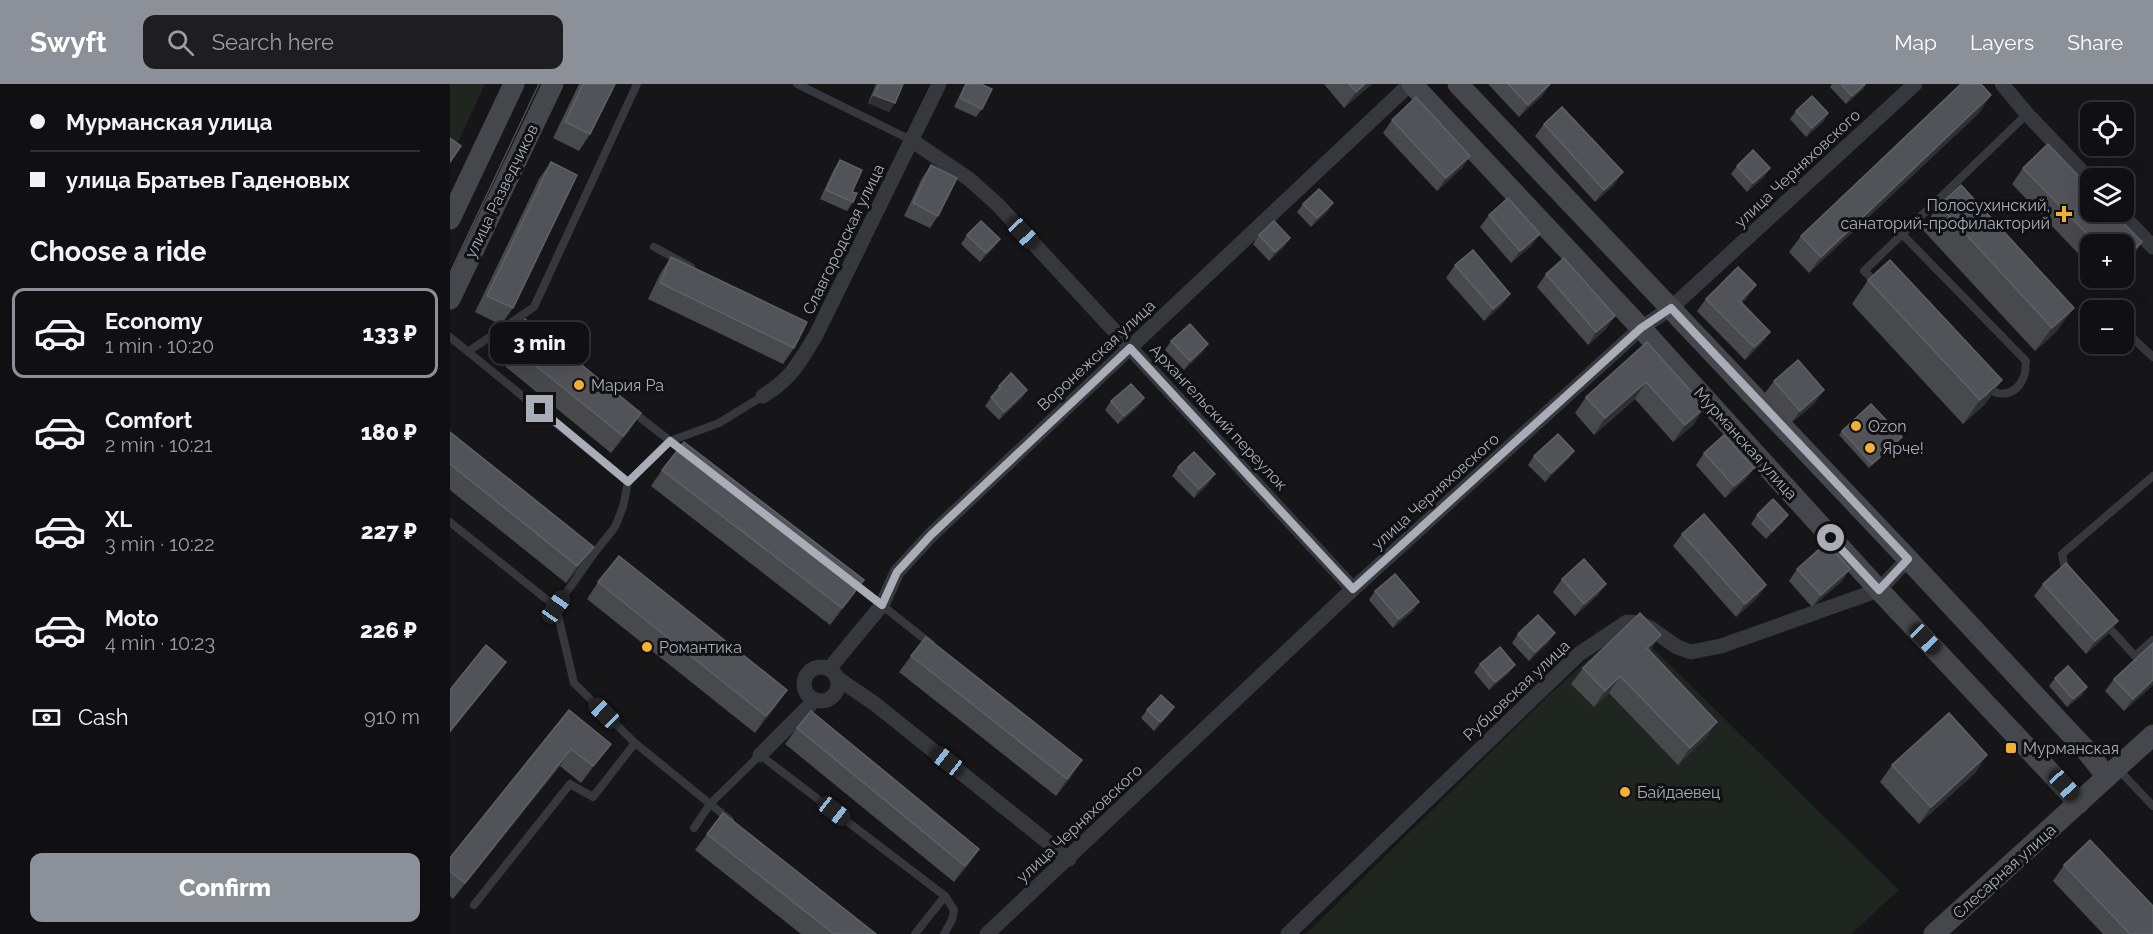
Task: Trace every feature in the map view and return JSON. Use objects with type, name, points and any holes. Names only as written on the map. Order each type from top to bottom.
[{"type":"main road","name":"улица Разведчиков","points":[[450,219],[514,84]]},
{"type":"main road","name":"улица Разведчиков","points":[[450,299],[553,84]]},
{"type":"main road","name":"Мурманская улица","points":[[1411,84],[1641,328],[1879,590],[2079,803]]},
{"type":"main road","points":[[1458,84],[2085,749],[2112,773]]},
{"type":"main road","name":"Слесарная улица","points":[[1934,934],[2153,735]]},
{"type":"street","name":"Славгородская улица","points":[[763,396],[780,385],[796,369],[811,332],[939,84]]},
{"type":"street","name":"Воронежская улица","points":[[833,674],[882,605],[897,572],[931,535],[1411,84]]},
{"type":"street","name":"улица Черняховского","points":[[987,934],[1353,589],[1641,328],[1671,308],[1915,84]]},
{"type":"street","points":[[2002,84],[2080,169]]},
{"type":"street","name":"Архангельский переулок","points":[[911,140],[969,179],[998,205],[1353,589]]},
{"type":"street","points":[[2129,222],[2153,247]]},
{"type":"street","name":"Рубцовская улица","points":[[1288,934],[1579,654],[1627,622],[1638,623],[1650,628],[1677,647],[1691,652],[1721,646],[1879,590],[1908,559]]},
{"type":"street","name":"Воронежская улица","points":[[820,667],[833,674],[838,689],[831,699],[815,700],[808,695],[805,686],[806,677],[812,670],[820,667]]},
{"type":"street","points":[[833,674],[875,704],[1069,859]]},
{"type":"street","name":"Воронежская улица","points":[[760,755],[815,700]]},
{"type":"lane","points":[[469,351],[534,307],[637,84]]},
{"type":"lane","name":"Архангельский переулок","points":[[797,84],[911,140]]},
{"type":"lane","points":[[1881,287],[1864,271],[2027,114]]},
{"type":"lane","points":[[1901,233],[2025,361],[2024,376],[2015,389],[2004,395],[1994,393],[1977,377]]},
{"type":"lane","points":[[654,247],[694,269]]},
{"type":"lane","points":[[516,320],[535,334]]},
{"type":"lane","points":[[450,337],[628,482]]},
{"type":"lane","points":[[2134,339],[2153,357]]},
{"type":"lane","points":[[556,607],[615,527],[623,507],[628,482],[670,441],[718,423],[763,396]]},
{"type":"lane","points":[[629,408],[698,462]]},
{"type":"lane","points":[[2067,577],[2062,554],[2153,476]]},
{"type":"lane","points":[[450,522],[556,607],[574,683],[635,743],[736,826]]},
{"type":"lane","points":[[845,576],[937,649]]},
{"type":"lane","points":[[2096,612],[2135,656],[2153,640]]},
{"type":"lane","points":[[474,906],[570,784],[593,797],[635,743]]},
{"type":"lane","points":[[760,755],[945,896],[954,910],[952,920],[944,934]]},
{"type":"lane","name":"Воронежская улица","points":[[694,828],[710,804],[760,755]]},
{"type":"lane","points":[[2112,773],[2153,806]]},
{"type":"lane","points":[[915,934],[945,896]]},
{"type":"shaded area","points":[[450,84],[485,84],[452,155],[450,154]]},
{"type":"shaded area","name":"Байдаевец","points":[[1628,624],[1899,890],[1851,934],[1306,934],[1549,695]]},
{"type":"building","points":[[583,84],[615,84],[590,134],[565,122]]},
{"type":"building","points":[[879,84],[903,84],[895,103],[874,95]]},
{"type":"building","points":[[966,84],[981,84],[992,89],[982,109],[960,98]]},
{"type":"building","points":[[1349,84],[1365,84],[1356,92]]},
{"type":"building","points":[[1508,84],[1550,84],[1528,105]]},
{"type":"building","points":[[1841,84],[1865,84],[1852,96]]},
{"type":"building","points":[[1961,84],[1981,84],[1991,95],[1821,257],[1801,236]]},
{"type":"building","points":[[1812,96],[1828,113],[1812,128],[1796,111]]},
{"type":"building","points":[[1416,97],[1470,156],[1446,178],[1392,120]]},
{"type":"building","points":[[1562,107],[1623,172],[1604,190],[1544,124]]},
{"type":"building","points":[[450,138],[461,146],[450,162]]},
{"type":"building","points":[[2048,144],[2080,177],[2080,222],[2123,222],[2142,242],[2134,250],[2134,234],[2087,234],[2023,168]]},
{"type":"building","points":[[1753,150],[1770,168],[1753,183],[1737,166]]},
{"type":"building","points":[[840,160],[862,170],[852,192],[857,193],[853,202],[826,190]]},
{"type":"building","points":[[551,162],[577,175],[513,308],[487,296]]},
{"type":"building","points":[[931,165],[957,178],[938,216],[913,203]]},
{"type":"building","points":[[1961,185],[2074,308],[2052,328],[1939,205]]},
{"type":"building","points":[[1319,189],[1333,203],[1317,218],[1303,204]]},
{"type":"building","points":[[1508,198],[1540,234],[1520,251],[1489,215]]},
{"type":"building","points":[[981,221],[1000,239],[986,253],[967,235]]},
{"type":"building","points":[[1274,221],[1290,238],[1275,252],[1259,235]]},
{"type":"building","points":[[1473,250],[1510,294],[1493,309],[1455,265]]},
{"type":"building","points":[[671,257],[807,322],[794,348],[660,283]]},
{"type":"building","points":[[1564,258],[1615,316],[1596,332],[1546,274]]},
{"type":"building","points":[[1890,260],[2002,380],[1980,400],[1868,280]]},
{"type":"building","points":[[1738,267],[1756,285],[1740,301],[1770,332],[1754,347],[1706,299]]},
{"type":"building","points":[[525,319],[641,413],[623,436],[506,342]]},
{"type":"building","points":[[1190,324],[1208,344],[1190,361],[1171,341]]},
{"type":"building","points":[[1647,342],[1705,407],[1685,425],[1646,382],[1605,418],[1586,397]]},
{"type":"building","points":[[1798,360],[1824,390],[1800,411],[1774,381]]},
{"type":"building","points":[[1011,373],[1027,390],[1004,412],[991,397],[1001,388],[999,386]]},
{"type":"building","points":[[1131,384],[1144,398],[1124,416],[1111,401]]},
{"type":"building","points":[[1871,404],[1902,437],[1872,464],[1842,431]]},
{"type":"building","points":[[450,432],[594,547],[577,566],[450,464]]},
{"type":"building","points":[[1558,434],[1574,451],[1551,473],[1534,456]]},
{"type":"building","points":[[1724,435],[1754,468],[1734,486],[1704,453]]},
{"type":"building","points":[[684,442],[864,580],[842,608],[662,470]]},
{"type":"building","points":[[1194,452],[1215,474],[1199,489],[1178,467]]},
{"type":"building","points":[[1773,499],[1788,515],[1772,531],[1757,515]]},
{"type":"building","points":[[1704,514],[1766,585],[1745,604],[1682,534]]},
{"type":"building","points":[[1827,542],[1850,569],[1821,595],[1797,569]]},
{"type":"building","points":[[619,556],[787,690],[766,716],[598,582]]},
{"type":"building","points":[[1584,559],[1606,584],[1584,604],[1562,579]]},
{"type":"building","points":[[2066,563],[2118,621],[2095,641],[2043,584]]},
{"type":"building","points":[[1395,574],[1419,602],[1399,619],[1375,591]]},
{"type":"building","points":[[1640,613],[1661,635],[1647,648],[1717,722],[1690,748],[1620,676],[1605,691],[1583,668]]},
{"type":"building","points":[[1538,615],[1555,633],[1535,652],[1518,634]]},
{"type":"building","points":[[926,637],[1082,760],[1067,779],[911,656]]},
{"type":"building","points":[[2153,643],[2153,680],[2133,699],[2114,679]]},
{"type":"building","points":[[486,645],[506,662],[450,731],[450,690]]},
{"type":"building","points":[[1500,647],[1515,665],[1495,682],[1480,664]]},
{"type":"building","points":[[2068,666],[2087,687],[2073,699],[2055,678]]},
{"type":"building","points":[[1161,695],[1174,707],[1160,722],[1147,710]]},
{"type":"building","points":[[569,710],[611,744],[593,766],[571,749],[465,883],[450,871],[450,858]]},
{"type":"building","points":[[811,711],[979,849],[965,866],[797,728]]},
{"type":"building","points":[[1949,713],[1987,755],[1931,807],[1892,765]]},
{"type":"building","points":[[723,813],[876,934],[834,934],[707,834]]},
{"type":"building","points":[[2090,840],[2153,906],[2153,934],[2130,934],[2064,865]]},
{"type":"tram line","points":[[450,273],[539,84]]},
{"type":"place","name":"Полосухинский, санаторий-профилакторий","points":[[2064,214]]},
{"type":"place","name":"Мария Ра","points":[[579,385]]},
{"type":"place","name":"Ozon","points":[[1856,426]]},
{"type":"place","name":"Ярче!","points":[[1870,448]]},
{"type":"place","name":"Романтика","points":[[647,647]]},
{"type":"place","name":"Мурманская","points":[[2011,748]]},
{"type":"place","name":"Байдаевец","points":[[1625,792]]},
{"type":"route","points":[[540,409],[628,482],[670,441],[882,605],[897,572],[931,535],[1130,348],[1353,589],[1641,328],[1671,308],[1908,559],[1879,590],[1831,538]]}]
